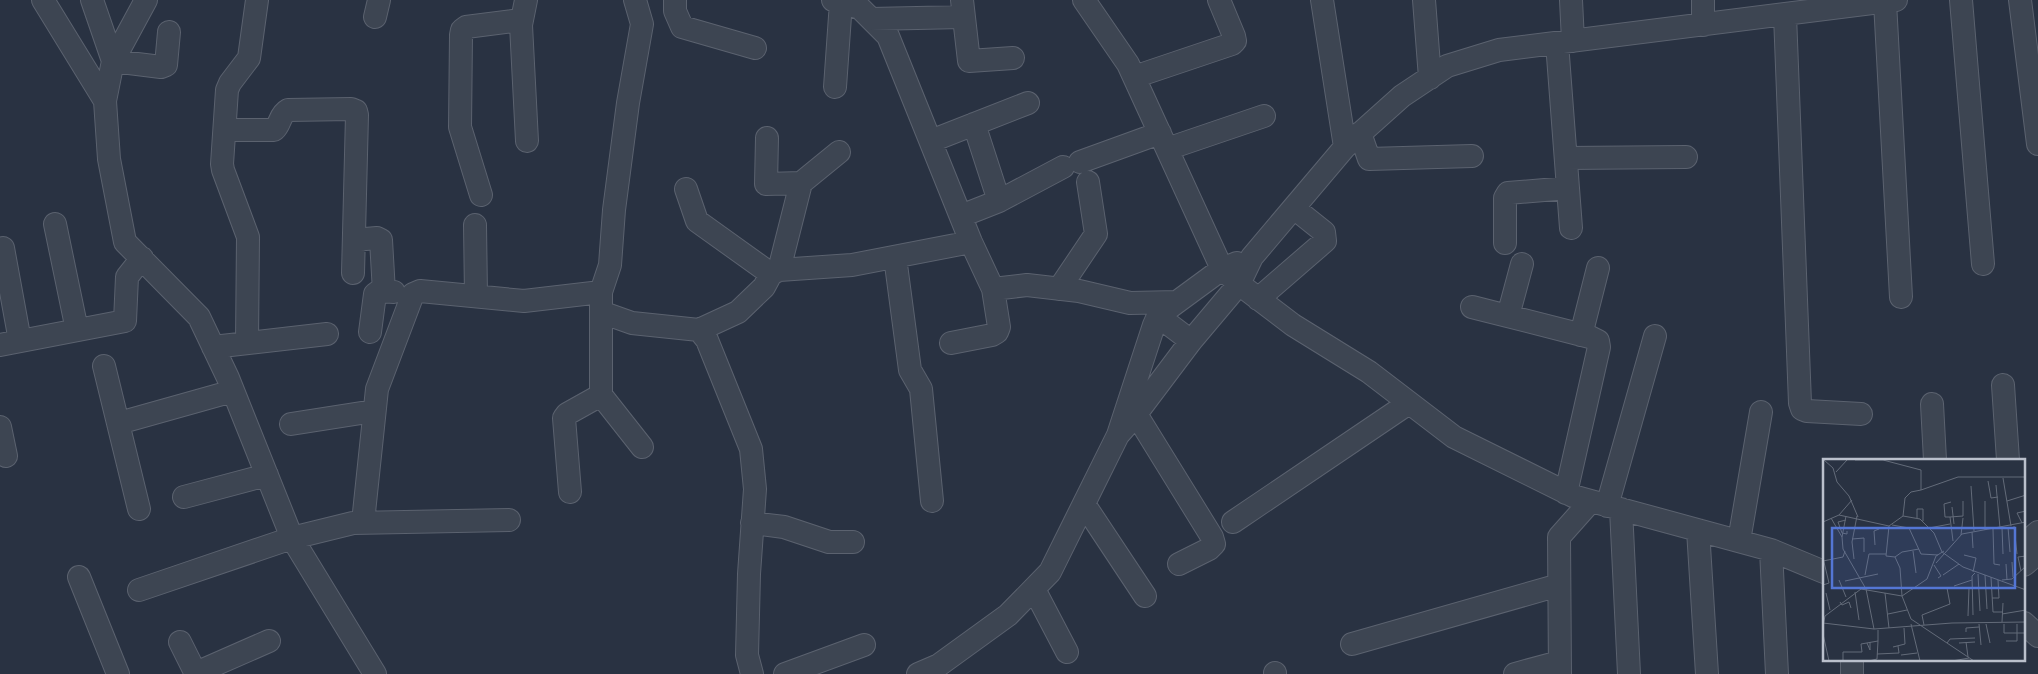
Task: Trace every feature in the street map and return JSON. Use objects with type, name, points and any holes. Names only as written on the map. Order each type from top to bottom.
[{"type":"street","points":[[43,0],[105,101]]},
{"type":"street","points":[[92,0],[113,61]]},
{"type":"street","points":[[146,0],[113,61],[105,101],[109,159],[125,242],[198,317],[234,391],[292,538],[375,674]]},
{"type":"street","points":[[247,342],[248,237],[223,170],[228,90],[230,83],[249,58],[257,0]]},
{"type":"street","points":[[635,0],[642,24],[628,103],[614,210],[610,265],[601,302],[601,395],[642,447]]},
{"type":"street","points":[[675,0],[675,11],[682,27],[755,48]]},
{"type":"street","points":[[1084,0],[1128,64],[1222,269],[1258,299],[1293,325],[1369,372],[1454,437],[1566,492],[1606,505],[1771,550],[1823,572]]},
{"type":"street","points":[[1134,77],[1232,44],[1235,41],[1234,36],[1219,0]]},
{"type":"street","points":[[1322,0],[1352,140],[1369,159],[1472,156]]},
{"type":"street","points":[[1424,0],[1430,78]]},
{"type":"street","points":[[1570,228],[1566,158],[1565,42],[1571,0]]},
{"type":"street","points":[[1703,0],[1703,25]]},
{"type":"street","points":[[1961,0],[1983,264]]},
{"type":"street","points":[[2020,0],[2037,117],[2038,144]]},
{"type":"street","points":[[835,87],[837,1],[860,8],[888,36],[971,242],[993,289],[997,332],[992,335],[951,343]]},
{"type":"street","points":[[1118,435],[1191,341],[1239,284],[1252,257],[1352,140],[1402,96],[1447,66],[1499,50],[1877,2],[1901,297]]},
{"type":"street","points":[[870,19],[962,9],[969,61],[1013,58]]},
{"type":"street","points":[[481,195],[460,127],[462,30],[466,27],[524,10],[526,141]]},
{"type":"street","points":[[1785,15],[1800,403],[1802,409],[1807,411],[1861,414]]},
{"type":"street","points":[[113,61],[161,67],[166,65],[169,32]]},
{"type":"street","points":[[931,141],[1028,103]]},
{"type":"street","points":[[225,130],[274,130],[277,127],[280,116],[288,110],[351,109],[356,111],[353,273]]},
{"type":"street","points":[[961,216],[1077,171],[1164,141],[1264,116]]},
{"type":"street","points":[[974,124],[999,201]]},
{"type":"street","points":[[767,138],[766,184],[801,183]]},
{"type":"street","points":[[370,332],[375,294],[379,291],[413,294],[420,291],[524,301],[601,302],[632,323],[699,330],[738,312],[764,287],[775,272],[801,183],[839,152]]},
{"type":"street","points":[[1566,158],[1686,157]]},
{"type":"street","points":[[1059,289],[1096,234],[1077,171]]},
{"type":"street","points":[[1505,243],[1506,198],[1508,193],[1568,188]]},
{"type":"street","points":[[686,189],[697,221],[775,272],[852,265],[971,242]]},
{"type":"street","points":[[1258,299],[1325,241],[1324,232],[1294,208]]},
{"type":"street","points":[[55,224],[77,330]]},
{"type":"street","points":[[475,225],[476,295]]},
{"type":"street","points":[[354,240],[377,238],[381,240],[384,292]]},
{"type":"street","points":[[3,248],[10,343],[125,321],[127,277],[142,258]]},
{"type":"street","points":[[895,257],[910,370],[921,389],[932,501]]},
{"type":"street","points":[[918,674],[938,665],[1008,615],[1050,572],[1118,435],[1158,316],[1222,269],[1252,257]]},
{"type":"street","points":[[1508,316],[1522,264]]},
{"type":"street","points":[[1581,335],[1598,268]]},
{"type":"street","points":[[993,289],[1027,285],[1079,291],[1130,303],[1178,302]]},
{"type":"street","points":[[363,522],[374,411],[380,378],[413,294]]},
{"type":"street","points":[[1472,307],[1598,341],[1599,347],[1566,492]]},
{"type":"street","points":[[1158,316],[1191,341]]},
{"type":"street","points":[[699,330],[707,340],[751,449],[755,488],[749,574],[747,654],[752,674]]},
{"type":"street","points":[[213,347],[328,334]]},
{"type":"street","points":[[1629,674],[1606,505],[1656,336]]},
{"type":"street","points":[[1148,342],[1176,360]]},
{"type":"street","points":[[104,366],[139,509]]},
{"type":"street","points":[[2003,385],[2008,459]]},
{"type":"street","points":[[119,423],[234,391]]},
{"type":"street","points":[[570,492],[564,418],[567,414],[601,395]]},
{"type":"street","points":[[1233,522],[1409,403]]},
{"type":"street","points":[[1932,404],[1935,459]]},
{"type":"street","points":[[291,424],[374,411]]},
{"type":"street","points":[[1740,541],[1760,412]]},
{"type":"street","points":[[1136,414],[1212,537],[1214,544],[1209,549],[1179,564]]},
{"type":"street","points":[[0,427],[6,456]]},
{"type":"street","points":[[184,497],[267,475]]},
{"type":"street","points":[[1084,504],[1145,596]]},
{"type":"street","points":[[1519,673],[1559,668],[1559,537],[1606,505]]},
{"type":"street","points":[[138,590],[292,538],[363,522],[509,520]]},
{"type":"street","points":[[752,524],[784,527],[829,542],[853,542]]},
{"type":"street","points":[[1698,530],[1706,674]]},
{"type":"street","points":[[2026,542],[2038,532]]},
{"type":"street","points":[[1771,550],[1777,674]]},
{"type":"street","points":[[2026,563],[2038,553]]},
{"type":"street","points":[[79,577],[118,674]]},
{"type":"street","points":[[1352,644],[1559,586]]},
{"type":"street","points":[[1034,589],[1067,652]]},
{"type":"street","points":[[2026,625],[2038,636]]},
{"type":"street","points":[[180,642],[196,674],[269,641]]},
{"type":"street","points":[[785,674],[864,645]]}]
